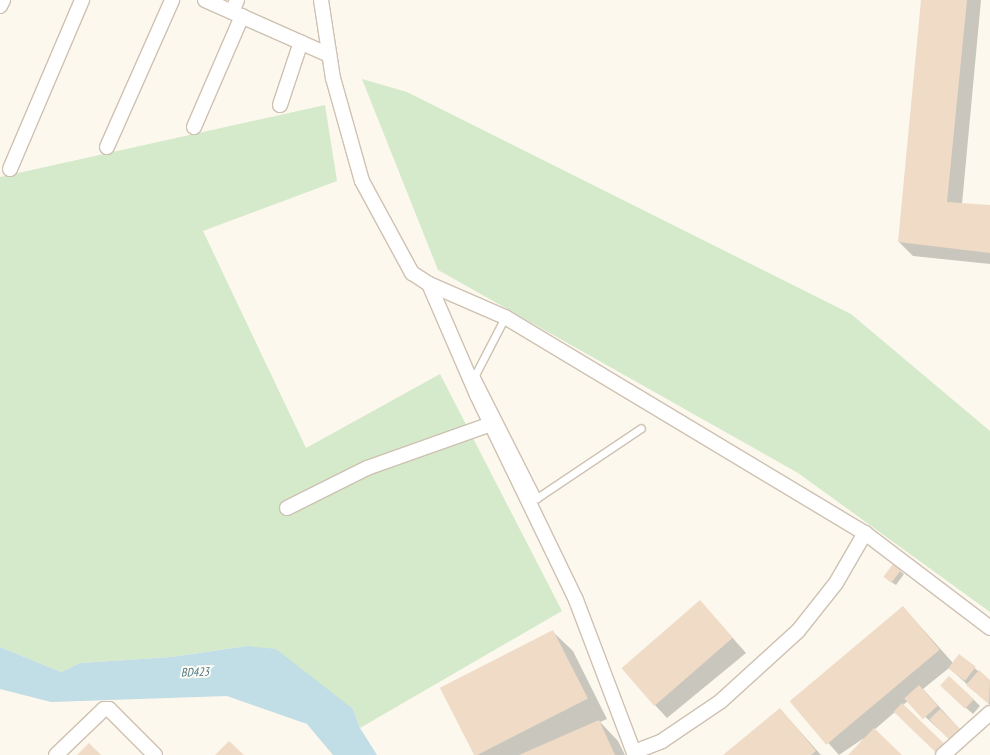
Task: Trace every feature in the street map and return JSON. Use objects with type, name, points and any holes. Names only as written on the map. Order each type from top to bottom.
[{"type":"street","points":[[0,6],[3,0]]},
{"type":"street","points":[[10,169],[82,0]]},
{"type":"street","points":[[107,147],[172,0]]},
{"type":"street","points":[[205,0],[237,9],[301,42],[329,54]]},
{"type":"street","points":[[320,0],[329,54],[362,181],[412,273],[429,284],[505,317],[865,533],[990,628]]},
{"type":"street","points":[[194,127],[237,9]]},
{"type":"street","points":[[280,105],[301,42]]},
{"type":"street","points":[[429,284],[491,424],[518,469],[576,600],[635,753],[662,741],[721,701],[798,631],[836,583],[865,533]]},
{"type":"street","points":[[287,508],[367,468],[491,424]]},
{"type":"street","points":[[56,755],[104,709],[109,709],[155,755]]},
{"type":"street","points":[[943,755],[990,713]]},
{"type":"lane","points":[[505,317],[475,375],[518,469],[537,498],[641,428]]},
{"type":"green space","points":[[362,79],[407,92],[851,314],[990,431],[990,612],[798,473],[438,270]]},
{"type":"green space","points":[[325,105],[337,181],[203,231],[306,448],[440,374],[562,611],[360,728],[353,709],[247,646],[172,657],[80,663],[61,672],[0,647],[0,177]]},
{"type":"water","name":"BD423","points":[[247,646],[276,649],[353,709],[360,728],[377,755],[333,755],[307,724],[227,696],[51,702],[0,689],[0,647],[61,672],[80,663],[172,657]]},
{"type":"building","points":[[921,0],[967,0],[947,202],[990,205],[990,253],[898,242]]},
{"type":"building","points":[[893,564],[901,570],[891,583],[883,577]]},
{"type":"building","points":[[700,600],[733,638],[654,706],[622,668]]},
{"type":"building","points":[[903,606],[940,650],[826,745],[790,701]]},
{"type":"building","points":[[553,630],[588,699],[477,755],[474,755],[440,688]]},
{"type":"building","points":[[959,654],[976,667],[965,681],[948,668]]},
{"type":"building","points":[[979,670],[990,680],[989,704],[966,685]]},
{"type":"building","points":[[949,676],[974,699],[965,709],[940,686]]},
{"type":"building","points":[[919,685],[938,706],[923,719],[904,698]]},
{"type":"building","points":[[902,703],[944,743],[935,752],[894,712]]},
{"type":"building","points":[[780,708],[816,751],[811,755],[723,755]]},
{"type":"building","points":[[940,709],[960,729],[949,739],[929,720]]},
{"type":"building","points":[[599,720],[615,755],[519,755]]},
{"type":"building","points":[[874,728],[902,755],[848,755]]},
{"type":"building","points":[[229,741],[244,755],[215,755]]},
{"type":"building","points":[[89,743],[101,755],[77,755]]}]
